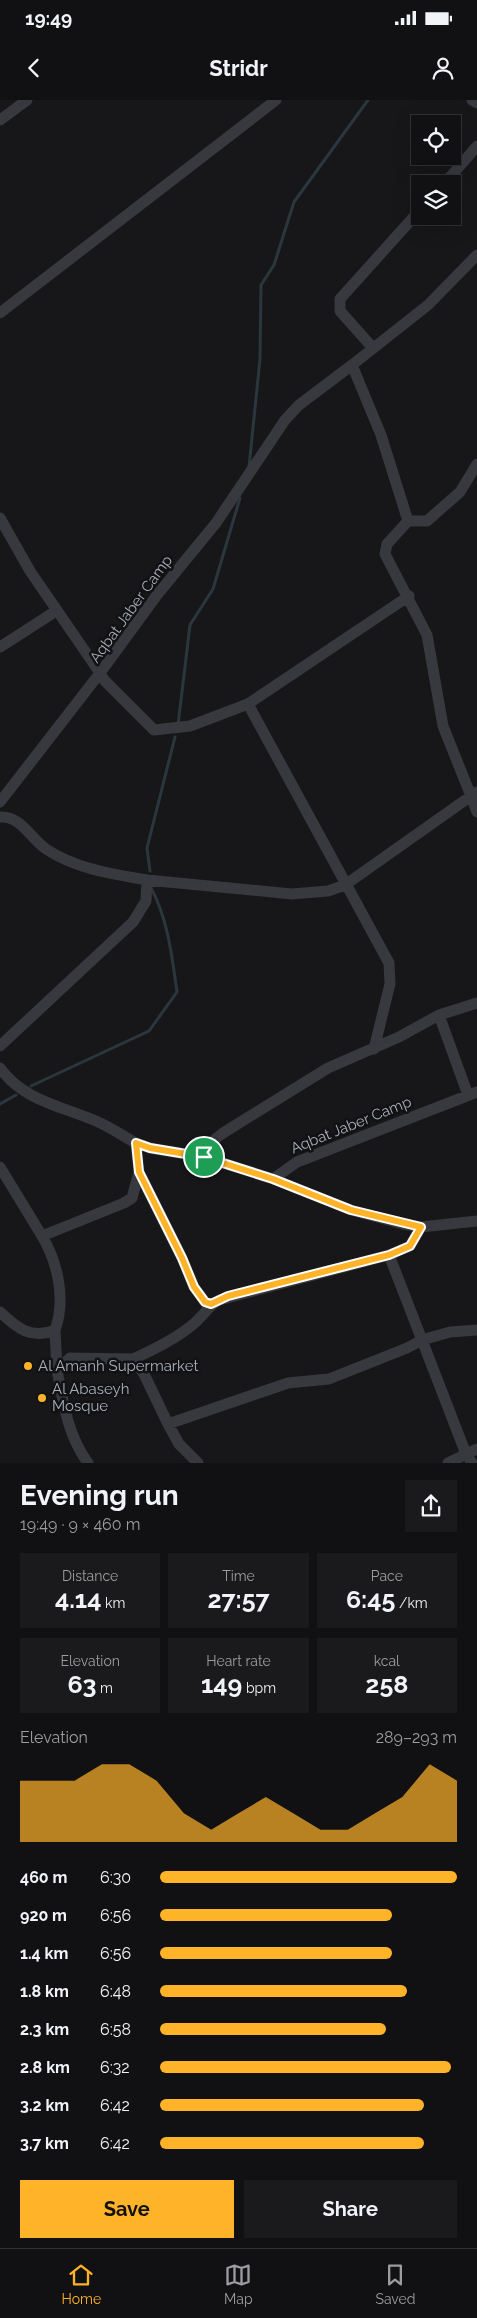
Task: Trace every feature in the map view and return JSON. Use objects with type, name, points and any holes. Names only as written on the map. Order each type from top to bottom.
[{"type":"street","points":[[0,120],[27,100]]},
{"type":"street","points":[[0,313],[276,100]]},
{"type":"street","points":[[472,100],[477,103]]},
{"type":"street","points":[[452,175],[477,146]]},
{"type":"street","points":[[373,348],[340,311],[340,300],[411,220]]},
{"type":"street","name":"Aqbat Jaber Camp","points":[[248,704],[190,726],[154,730],[104,680],[100,673],[157,595],[216,523],[285,420],[299,405],[396,332],[428,305],[477,255]]},
{"type":"street","points":[[352,365],[381,435],[408,520]]},
{"type":"street","points":[[477,464],[460,492],[427,520],[408,520],[387,544],[386,554],[409,596],[427,635],[443,726],[474,794],[477,812]]},
{"type":"street","points":[[0,518],[30,571],[100,673],[0,802]]},
{"type":"street","points":[[374,1048],[387,999],[391,970],[386,956],[248,704],[409,596]]},
{"type":"street","points":[[0,647],[56,611]]},
{"type":"street","points":[[9,792],[6,818],[20,822],[41,845],[74,863],[106,873],[147,880],[292,894],[328,890],[345,884],[474,794]]},
{"type":"street","points":[[0,1046],[49,998],[133,922],[146,901],[147,880]]},
{"type":"street","points":[[204,1157],[214,1140],[223,1133],[328,1068],[374,1048],[439,1015],[477,1002]]},
{"type":"street","points":[[439,1015],[472,1094]]},
{"type":"street","points":[[0,1068],[19,1087],[41,1102],[97,1122],[136,1143],[166,1151],[204,1157],[273,1179],[351,1210],[421,1227],[477,1221]]},
{"type":"street","name":"Aqbat Jaber Camp","points":[[273,1179],[297,1162],[472,1094]]},
{"type":"street","points":[[136,1143],[139,1172],[182,1258],[194,1287],[205,1302],[211,1304],[228,1296],[389,1255],[410,1246],[421,1227]]},
{"type":"street","points":[[0,1167],[42,1236],[53,1258],[61,1315],[55,1330],[57,1370],[66,1415],[78,1446],[88,1463]]},
{"type":"street","points":[[42,1236],[132,1198],[139,1172]]},
{"type":"street","points":[[389,1255],[469,1459]]},
{"type":"street","points":[[57,1370],[70,1358],[134,1359],[158,1348],[190,1327],[209,1310],[211,1304]]},
{"type":"street","points":[[0,1312],[18,1328],[31,1334],[44,1334],[55,1330]]},
{"type":"street","points":[[168,1424],[288,1382],[329,1380],[422,1340],[450,1332],[477,1330]]},
{"type":"street","points":[[134,1359],[144,1374],[179,1444],[198,1463]]},
{"type":"street","points":[[448,1463],[469,1459],[477,1449]]},
{"type":"waterway","points":[[249,467],[260,359],[261,285],[274,265],[294,202],[368,100]]},
{"type":"waterway","points":[[178,725],[190,625],[213,589],[240,498]]},
{"type":"waterway","points":[[150,871],[147,848],[175,737]]},
{"type":"waterway","points":[[31,1086],[149,1031],[177,992],[162,912],[151,888]]},
{"type":"waterway","points":[[0,1104],[16,1095]]},
{"type":"place","name":"Al Amanh Supermarket","points":[[28,1366]]},
{"type":"place","name":"Al Abaseyh Mosque","points":[[42,1398]]},
{"type":"route","points":[[136,1143],[150,1148],[204,1157],[273,1179],[351,1210],[421,1227],[415,1241],[410,1246],[389,1255],[228,1296],[211,1304],[205,1302],[194,1287],[182,1258],[139,1172],[136,1143]]}]
